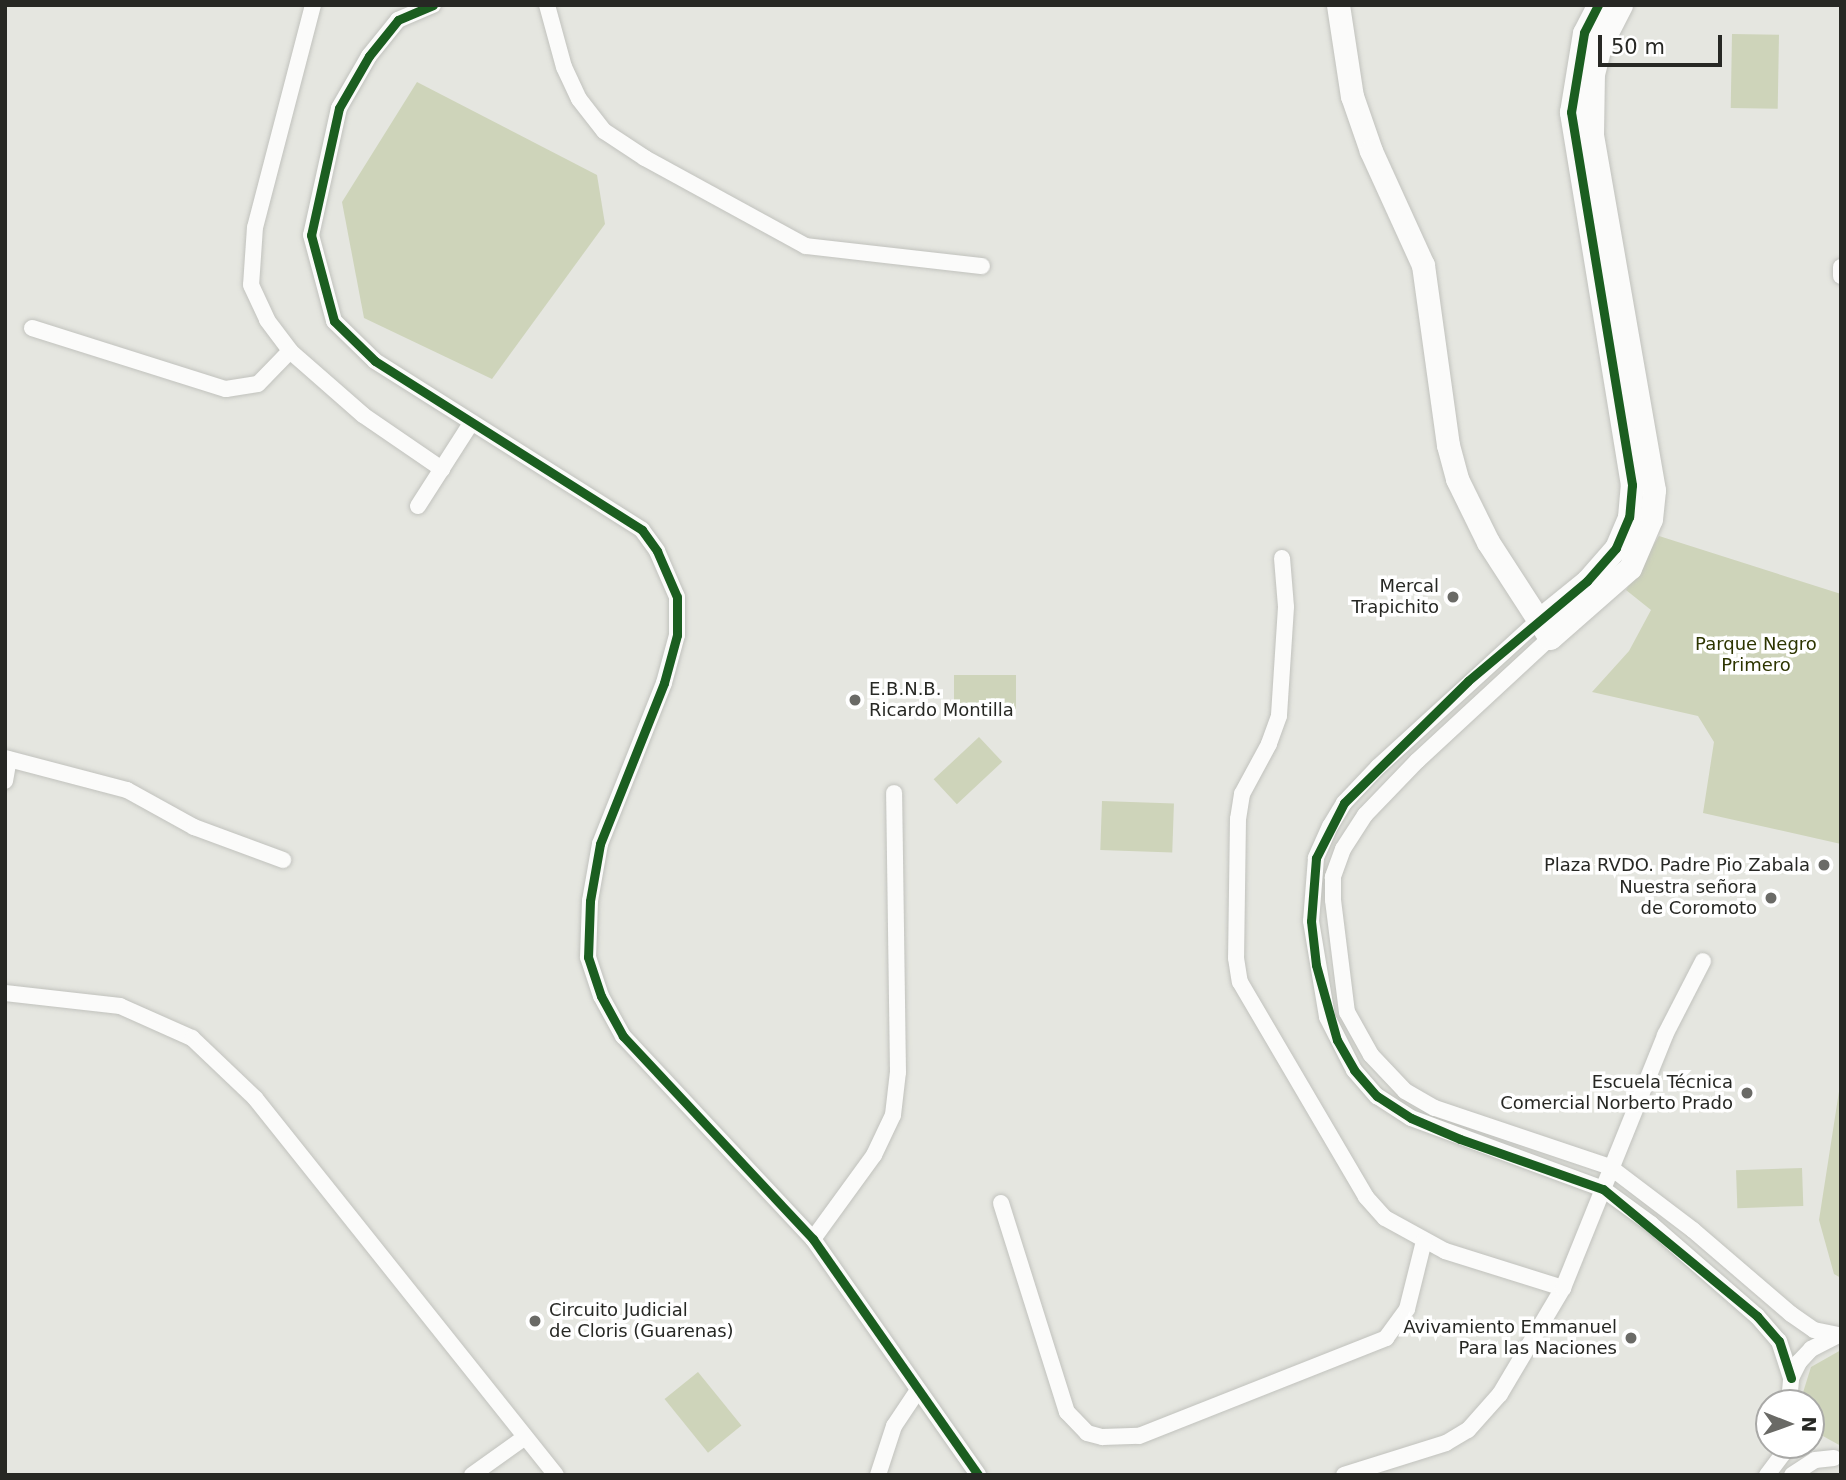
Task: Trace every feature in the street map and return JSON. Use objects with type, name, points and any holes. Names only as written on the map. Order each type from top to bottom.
[{"type":"street","points":[[313,5],[255,228],[250,264],[251,285],[267,320],[290,351],[363,415],[442,469]]},
{"type":"street","points":[[433,5],[398,20],[369,56],[339,108],[311,235],[334,321],[375,361],[642,530],[657,551],[677,597],[677,635],[664,683],[600,844],[590,901],[588,957],[601,996],[623,1036],[813,1239],[978,1475]]},
{"type":"street","points":[[547,5],[564,67],[579,99],[604,131],[645,158],[806,246],[982,266]]},
{"type":"street","points":[[1338,5],[1360,118],[1423,265],[1448,445],[1457,480],[1488,542],[1545,629]]},
{"type":"street","points":[[1598,5],[1584,33],[1571,112],[1632,485],[1630,506],[1616,548],[1545,629],[1353,830],[1333,877],[1341,990],[1347,1012],[1371,1055],[1405,1091],[1435,1108],[1610,1167],[1693,1230],[1791,1314],[1814,1330],[1840,1335]]},
{"type":"street","points":[[1621,5],[1600,46],[1593,74],[1592,135],[1654,490],[1651,519],[1630,568],[1468,681],[1344,803],[1316,858],[1311,921],[1316,965],[1337,1040],[1354,1070],[1377,1096],[1410,1118],[1460,1139],[1603,1189],[1757,1316],[1779,1340],[1791,1378],[1790,1389]]},
{"type":"street","points":[[1841,267],[1841,276]]},
{"type":"street","points":[[32,328],[226,389],[258,384],[290,351]]},
{"type":"street","points":[[418,506],[471,423]]},
{"type":"street","points":[[1282,558],[1286,642],[1279,716],[1242,793],[1238,819],[1236,958],[1240,982],[1366,1197],[1385,1218],[1424,1241],[1563,1289]]},
{"type":"street","points":[[5,780],[7,759],[127,790],[194,827],[283,860]]},
{"type":"street","points":[[813,1239],[874,1155],[893,1115],[898,1072],[894,793]]},
{"type":"street","points":[[1344,1475],[1422,1452],[1468,1430],[1500,1394],[1563,1289],[1665,1035],[1703,961]]},
{"type":"street","points":[[5,993],[120,1006],[192,1038],[255,1098],[556,1475]]},
{"type":"street","points":[[1001,1203],[1068,1412],[1087,1433],[1102,1437],[1139,1436],[1386,1338],[1407,1310],[1424,1241]]},
{"type":"street","points":[[1791,1378],[1811,1349],[1840,1335]]},
{"type":"street","points":[[878,1475],[894,1426],[918,1390]]},
{"type":"street","points":[[472,1475],[525,1437]]},
{"type":"street","points":[[1792,1475],[1815,1460],[1838,1458]]},
{"type":"street","points":[[1767,1475],[1779,1459]]},
{"type":"green space","points":[[1732,34],[1779,35],[1778,109],[1731,108]]},
{"type":"green space","points":[[417,82],[597,175],[605,224],[492,379],[364,318],[342,202]]},
{"type":"green space","name":"Parque Negro Primero","points":[[1659,536],[1841,594],[1841,844],[1703,813],[1714,742],[1698,716],[1592,692],[1629,651],[1651,610],[1626,590]]},
{"type":"green space","points":[[954,675],[1016,675],[1016,709],[954,709]]},
{"type":"green space","points":[[979,737],[1002,762],[957,804],[934,779]]},
{"type":"green space","points":[[1102,801],[1174,804],[1172,852],[1100,850]]},
{"type":"green space","points":[[1841,1004],[1841,1278],[1834,1274],[1819,1220],[1840,1085]]},
{"type":"green space","points":[[1802,1168],[1803,1206],[1737,1208],[1736,1170]]},
{"type":"green space","points":[[1841,1350],[1841,1446],[1825,1437],[1825,1389],[1804,1389],[1811,1367]]},
{"type":"green space","points":[[698,1372],[741,1426],[708,1453],[665,1399]]},
{"type":"cycle path","points":[[433,5],[398,20],[369,56],[339,108],[311,235],[334,321],[375,361],[642,530],[657,551],[677,597],[677,635],[664,683],[600,844],[590,901],[588,957],[601,996],[623,1036],[813,1239],[978,1475]]},
{"type":"cycle path","points":[[1598,5],[1584,33],[1571,112],[1632,485],[1629,517],[1616,548],[1587,581],[1468,681],[1344,803],[1316,858],[1311,921],[1316,965],[1337,1040],[1354,1070],[1377,1096],[1411,1118],[1460,1139],[1603,1189],[1757,1316],[1779,1341],[1791,1378]]},
{"type":"place","name":"Mercal Trapichito","points":[[1453,597]]},
{"type":"place","name":"E.B.N.B. Ricardo Montilla","points":[[855,700]]},
{"type":"place","name":"Plaza RVDO. Padre Pio Zabala","points":[[1824,865]]},
{"type":"place","name":"Nuestra señora de Coromoto","points":[[1771,898]]},
{"type":"place","name":"Escuela Técnica Comercial Norberto Prado","points":[[1747,1093]]},
{"type":"place","name":"Circuito Judicial de Cloris (Guarenas)","points":[[535,1321]]},
{"type":"place","name":"Avivamiento Emmanuel Para las Naciones","points":[[1631,1338]]}]
